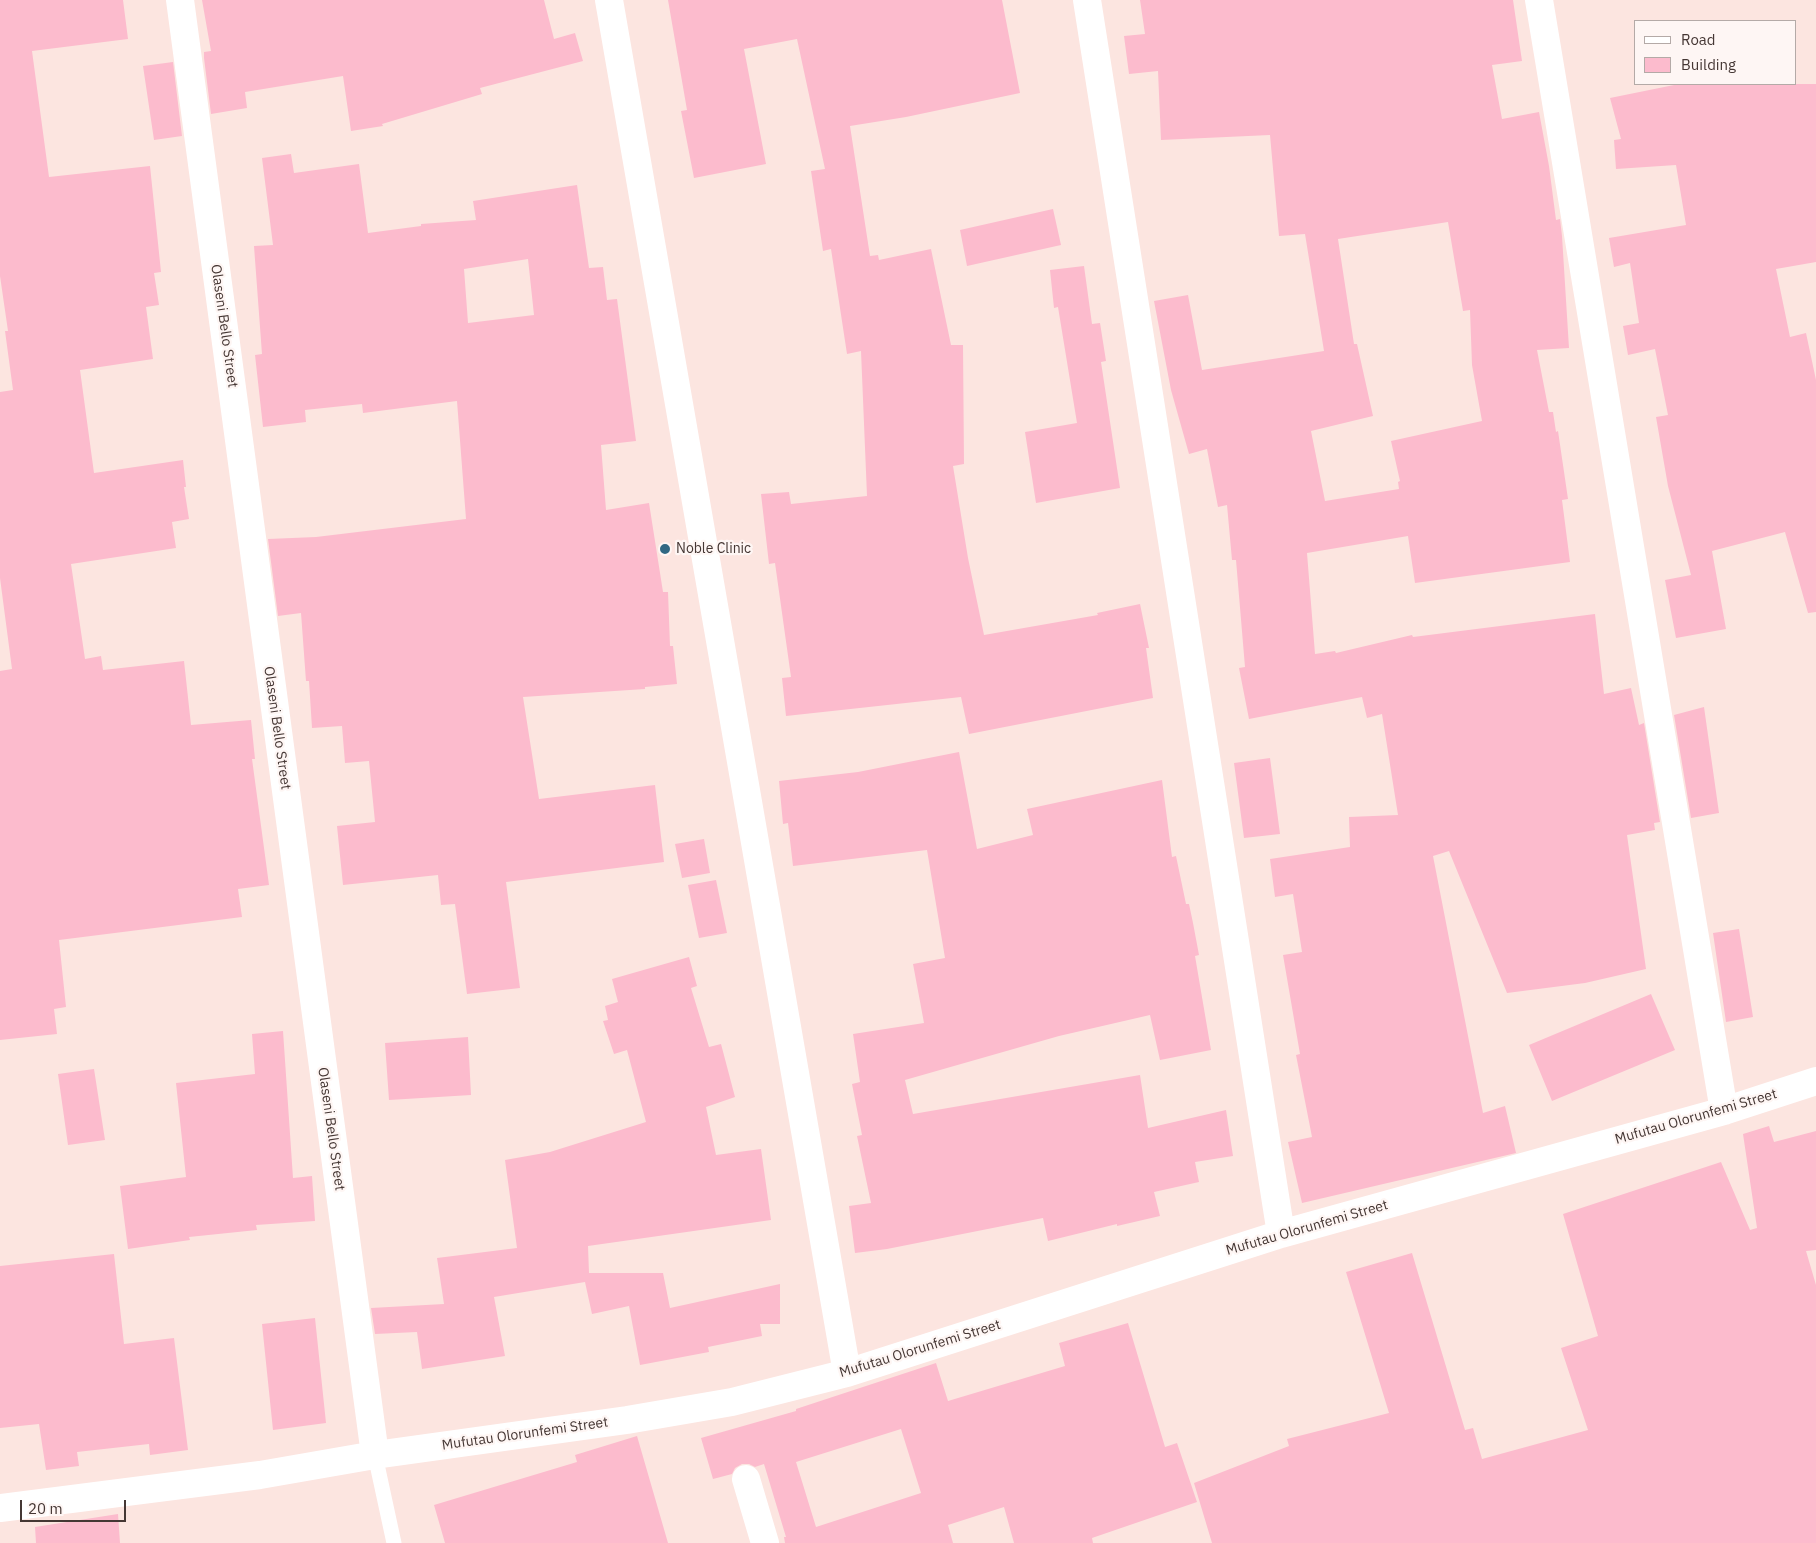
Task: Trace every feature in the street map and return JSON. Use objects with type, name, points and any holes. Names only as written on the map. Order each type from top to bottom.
[{"type":"street","name":"Olaseni Bello Street","points":[[180,0],[375,1455]]},
{"type":"street","points":[[608,0],[848,1372]]},
{"type":"street","points":[[1087,0],[1281,1234]]},
{"type":"street","points":[[1539,0],[1724,1111]]},
{"type":"street","name":"Mufutau Olorunfemi Street","points":[[0,1508],[260,1475],[375,1455],[628,1420],[732,1402],[848,1372],[1281,1234],[1724,1111],[1816,1081]]},
{"type":"street","points":[[746,1479],[765,1543]]},
{"type":"lane","points":[[375,1455],[394,1543]]},
{"type":"building","points":[[0,0],[123,0],[128,39],[32,51],[49,177],[150,166],[161,272],[154,273],[159,305],[146,307],[153,359],[80,370],[94,473],[183,460],[186,487],[184,487],[189,519],[172,522],[176,548],[71,564],[85,659],[101,656],[103,670],[184,661],[191,725],[251,720],[255,759],[252,759],[269,885],[238,889],[242,917],[59,940],[66,1007],[54,1009],[57,1034],[0,1040],[0,671],[12,669],[0,578],[0,392],[13,390],[5,331],[8,331],[0,276]]},
{"type":"building","points":[[202,0],[544,0],[554,39],[575,33],[583,61],[480,88],[482,94],[382,124],[383,126],[351,131],[343,76],[245,92],[247,108],[211,114],[204,52],[211,51]]},
{"type":"building","points":[[668,0],[1002,0],[1020,93],[906,117],[850,126],[870,256],[878,255],[879,260],[931,249],[951,345],[963,345],[964,464],[953,466],[968,558],[984,635],[1098,615],[1097,613],[1140,604],[1149,648],[1146,648],[1153,698],[969,734],[961,697],[786,716],[782,678],[791,677],[775,563],[769,564],[761,494],[789,492],[791,504],[867,496],[861,351],[847,354],[831,249],[823,251],[811,171],[825,169],[797,39],[744,49],[766,164],[694,178],[681,111],[687,110]]},
{"type":"building","points":[[1140,0],[1513,0],[1522,61],[1492,65],[1502,119],[1539,112],[1556,220],[1560,219],[1569,348],[1537,350],[1549,412],[1553,412],[1556,432],[1558,431],[1568,499],[1562,500],[1570,562],[1415,583],[1408,536],[1307,553],[1315,654],[1335,651],[1336,653],[1412,635],[1413,637],[1595,614],[1604,694],[1631,688],[1639,725],[1644,723],[1660,822],[1654,823],[1655,830],[1627,835],[1646,969],[1585,983],[1507,993],[1449,851],[1433,856],[1483,1113],[1505,1106],[1516,1153],[1302,1203],[1288,1142],[1312,1137],[1296,1055],[1300,1054],[1283,955],[1302,952],[1293,894],[1275,897],[1270,859],[1350,847],[1349,817],[1398,815],[1382,714],[1367,718],[1362,697],[1249,719],[1239,668],[1245,667],[1236,560],[1232,560],[1227,505],[1218,507],[1207,449],[1189,454],[1171,390],[1154,301],[1188,295],[1202,370],[1324,351],[1305,234],[1279,236],[1270,135],[1161,140],[1158,71],[1129,74],[1124,36],[1145,34]],"holes":[[[1448,222],[1463,311],[1470,310],[1472,365],[1482,421],[1391,441],[1400,481],[1398,482],[1399,489],[1325,501],[1311,431],[1373,416],[1357,344],[1354,344],[1338,239]]]},
{"type":"building","points":[[173,62],[182,136],[154,140],[143,66]]},
{"type":"building","points":[[1816,84],[1816,262],[1776,269],[1790,337],[1806,333],[1816,380],[1816,612],[1808,613],[1785,532],[1712,551],[1726,629],[1676,638],[1665,580],[1691,575],[1668,486],[1656,417],[1668,415],[1655,349],[1628,355],[1623,326],[1639,323],[1630,263],[1614,267],[1609,238],[1686,225],[1676,165],[1616,169],[1614,140],[1621,139],[1610,98],[1674,85]]},
{"type":"building","points":[[291,154],[294,173],[359,164],[368,233],[421,226],[421,224],[476,220],[473,201],[577,185],[589,268],[603,267],[607,300],[617,299],[636,441],[601,445],[606,510],[649,503],[663,592],[668,592],[670,646],[673,646],[677,684],[645,687],[645,689],[523,697],[539,799],[655,785],[664,862],[506,882],[520,988],[467,994],[455,904],[441,905],[438,875],[343,885],[337,826],[375,822],[369,761],[345,763],[342,726],[312,728],[301,613],[278,616],[268,539],[316,537],[466,519],[457,401],[363,413],[362,404],[305,410],[306,422],[263,427],[255,355],[262,354],[254,246],[273,245],[262,158]],"holes":[[[528,259],[534,315],[468,323],[464,269]]]},
{"type":"building","points":[[1053,209],[1061,245],[967,266],[960,230]]},
{"type":"building","points":[[1084,266],[1092,324],[1100,323],[1106,361],[1101,362],[1120,488],[1036,503],[1025,432],[1077,423],[1058,307],[1054,308],[1050,270]]},
{"type":"building","points":[[1704,707],[1719,813],[1691,818],[1674,715]]},
{"type":"building","points":[[959,752],[977,849],[1033,835],[1027,809],[1162,780],[1172,857],[1176,856],[1186,904],[1189,904],[1199,955],[1195,956],[1211,1050],[1160,1060],[1150,1015],[1059,1036],[905,1080],[913,1114],[1140,1075],[1148,1128],[1226,1110],[1233,1156],[1195,1162],[1199,1182],[1154,1192],[1160,1216],[1117,1226],[1117,1224],[1048,1241],[1043,1218],[887,1249],[855,1253],[849,1206],[871,1203],[857,1136],[862,1135],[852,1084],[860,1082],[853,1034],[924,1023],[913,964],[945,958],[927,850],[793,866],[788,823],[783,824],[779,781],[858,772]]},
{"type":"building","points":[[1270,758],[1280,834],[1244,838],[1234,763]]},
{"type":"building","points":[[704,839],[710,873],[682,878],[675,844]]},
{"type":"building","points":[[716,880],[727,933],[699,938],[688,885]]},
{"type":"building","points":[[1739,929],[1753,1017],[1726,1022],[1713,933]]},
{"type":"building","points":[[689,957],[697,986],[691,988],[709,1047],[721,1044],[735,1097],[706,1107],[716,1155],[761,1149],[771,1220],[588,1246],[589,1273],[663,1273],[670,1308],[780,1284],[780,1324],[760,1324],[762,1336],[708,1347],[709,1352],[640,1365],[629,1306],[592,1314],[585,1282],[494,1297],[505,1356],[422,1369],[417,1332],[375,1334],[371,1308],[444,1304],[437,1258],[517,1248],[505,1160],[550,1152],[646,1122],[627,1050],[614,1054],[603,1021],[608,1020],[605,1006],[618,1002],[612,979]]},
{"type":"building","points":[[1651,994],[1675,1050],[1552,1101],[1529,1045]]},
{"type":"building","points":[[283,1031],[293,1178],[312,1176],[315,1221],[256,1225],[257,1230],[189,1237],[190,1240],[128,1249],[120,1186],[186,1177],[176,1083],[255,1074],[252,1034]]},
{"type":"building","points":[[468,1037],[471,1095],[389,1100],[385,1043]]},
{"type":"building","points":[[94,1069],[105,1140],[68,1145],[58,1074]]},
{"type":"building","points":[[1769,1126],[1774,1142],[1816,1131],[1816,1250],[1806,1251],[1816,1285],[1816,1543],[1212,1543],[1194,1483],[1289,1446],[1287,1439],[1389,1413],[1346,1272],[1412,1253],[1465,1430],[1473,1428],[1482,1459],[1588,1430],[1561,1348],[1598,1336],[1563,1214],[1721,1162],[1750,1230],[1757,1228],[1743,1134]]},
{"type":"building","points":[[114,1254],[124,1344],[174,1338],[188,1450],[150,1455],[149,1444],[77,1452],[79,1466],[46,1470],[39,1424],[0,1428],[0,1266]]},
{"type":"building","points":[[315,1318],[326,1423],[273,1430],[262,1324]]},
{"type":"building","points":[[1128,1323],[1165,1447],[1177,1443],[1197,1502],[1092,1538],[1093,1543],[1014,1543],[1004,1507],[948,1525],[953,1543],[785,1543],[784,1537],[786,1537],[764,1464],[755,1467],[749,1464],[742,1464],[735,1468],[732,1474],[713,1479],[701,1438],[796,1411],[796,1409],[936,1363],[948,1401],[1065,1366],[1059,1343]],"holes":[[[901,1429],[921,1493],[816,1527],[796,1462]]]},
{"type":"building","points":[[637,1436],[668,1543],[445,1543],[434,1505],[577,1462],[575,1455]]},
{"type":"building","points":[[118,1514],[120,1543],[36,1543],[35,1527]]},
{"type":"place","name":"Noble Clinic","points":[[665,549]]}]
